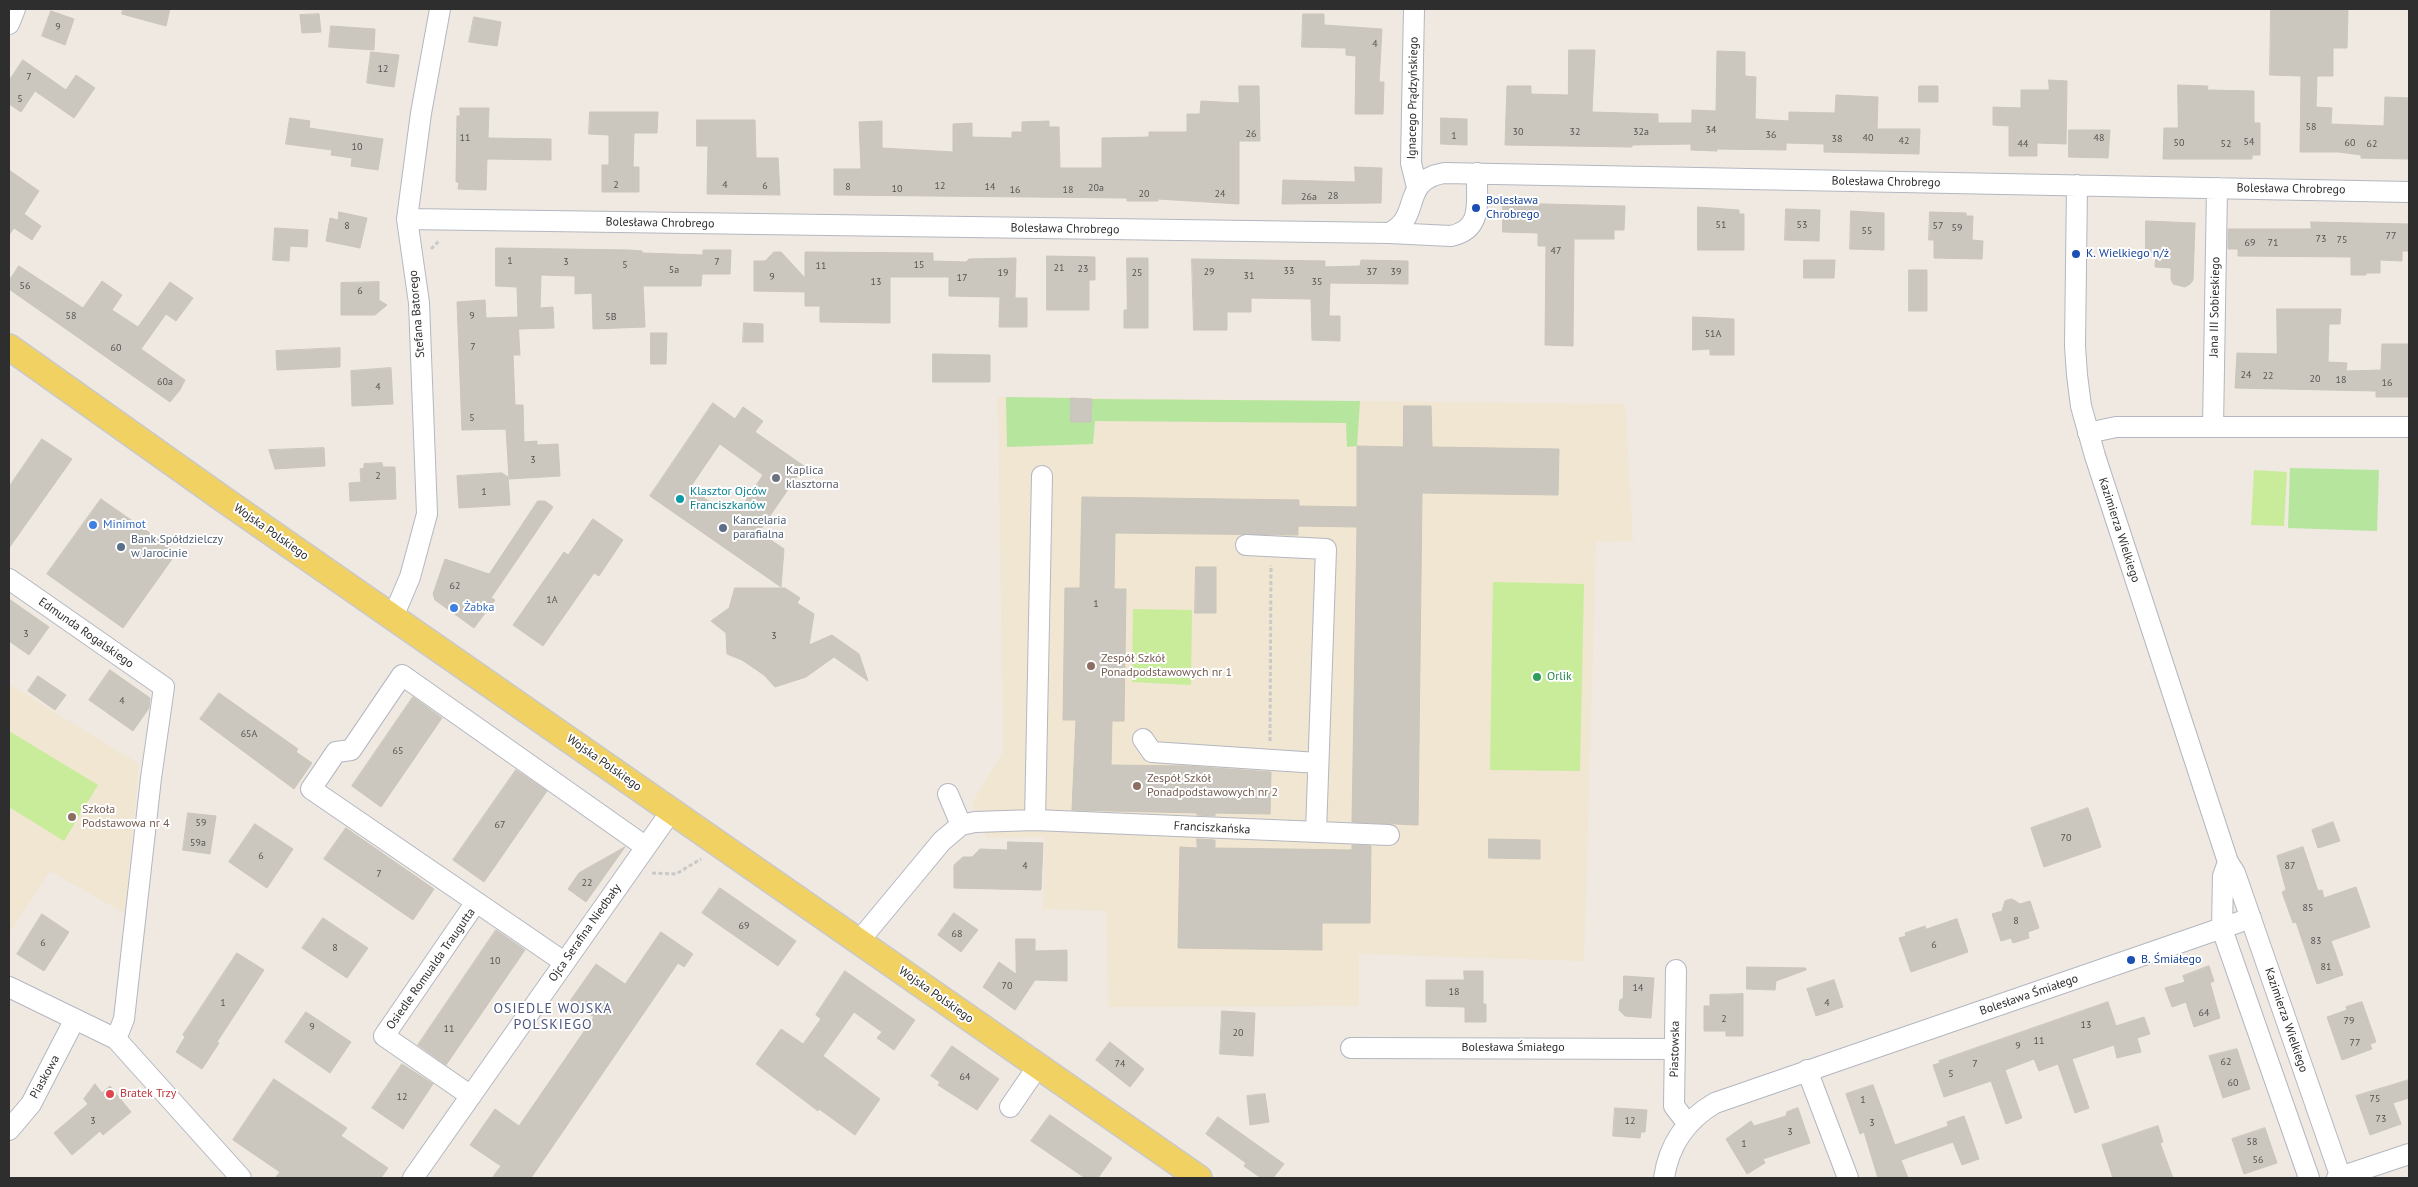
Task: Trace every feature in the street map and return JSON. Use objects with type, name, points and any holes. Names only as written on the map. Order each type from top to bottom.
[{"type":"main road","name":"Wojska Polskiego","points":[[9,347],[393,617],[1199,1178]]},
{"type":"street","points":[[9,24],[15,9]]},
{"type":"street","name":"Stefana Batorego","points":[[393,617],[410,577],[428,514],[419,303],[407,219],[421,113],[440,9]]},
{"type":"street","name":"Ignacego Prądzyńskiego","points":[[1414,9],[1411,164],[1417,187]]},
{"type":"street","name":"Bolesława Chrobrego","points":[[407,219],[1389,233],[1451,236],[1461,234],[1471,228],[1476,219],[1477,173]]},
{"type":"street","name":"Bolesława Chrobrego","points":[[1417,187],[1432,175],[1477,173],[2409,192]]},
{"type":"street","name":"Kazimierza Wielkiego","points":[[2077,185],[2075,346],[2081,406],[2088,433],[2228,862],[2235,873],[2251,918],[2340,1178]]},
{"type":"street","points":[[1389,233],[1398,229],[1409,214],[1417,187]]},
{"type":"street","name":"Jana III Sobieskiego","points":[[2213,427],[2216,188]]},
{"type":"street","points":[[2088,433],[2116,427],[2409,427]]},
{"type":"street","points":[[1035,820],[1042,476]]},
{"type":"street","points":[[1246,545],[1326,548],[1316,832]]},
{"type":"street","name":"Edmunda Rogalskiego","points":[[9,579],[164,687],[151,778],[124,1019],[116,1039]]},
{"type":"street","points":[[476,902],[311,789],[336,752],[351,750],[402,675],[646,847]]},
{"type":"street","points":[[1143,739],[1152,752],[1318,763]]},
{"type":"street","points":[[859,941],[942,841],[960,826],[948,794]]},
{"type":"street","name":"Ojca Serafina Niedbały","points":[[413,1178],[672,810]]},
{"type":"street","name":"Franciszkańska","points":[[960,826],[975,822],[1035,820],[1389,835]]},
{"type":"street","points":[[2228,862],[2223,876],[2222,929],[2309,1178]]},
{"type":"street","name":"Osiedle Romualda Traugutta","points":[[471,1096],[384,1036],[476,902],[564,962]]},
{"type":"street","name":"Bolesława Śmiałego","points":[[1807,1070],[2251,918]]},
{"type":"street","name":"Piastowska","points":[[1676,970],[1674,1106],[1687,1123]]},
{"type":"street","points":[[9,987],[116,1039],[241,1178]]},
{"type":"street","name":"Piaskowa","points":[[9,1130],[31,1104],[75,1020]]},
{"type":"street","name":"Bolesława Śmiałego","points":[[1352,1048],[1675,1048]]},
{"type":"street","points":[[1010,1107],[1038,1066]]},
{"type":"street","points":[[1664,1178],[1672,1146],[1687,1123],[1715,1103],[1807,1070],[1848,1178]]},
{"type":"street","points":[[2340,1178],[2409,1154]]},
{"type":"path","points":[[1269,760],[1271,546]]},
{"type":"path","points":[[648,873],[676,874],[704,858]]},
{"type":"shaded area","points":[[998,397],[1625,404],[1633,541],[1596,542],[1584,961],[1359,954],[1359,1006],[1108,1007],[1106,911],[1043,909],[1045,837],[987,838],[972,803],[1003,752]]},
{"type":"shaded area","name":"Szkoła Podstawowa nr 4","points":[[9,684],[139,764],[125,914],[50,871],[9,934]]},
{"type":"green space","points":[[1006,397],[1071,398],[1071,422],[1091,422],[1092,399],[1360,401],[1357,446],[1347,447],[1346,423],[1095,421],[1093,444],[1007,447]]},
{"type":"green space","points":[[2290,468],[2379,470],[2377,531],[2288,528]]},
{"type":"green space","points":[[2254,470],[2287,472],[2284,526],[2251,525]]},
{"type":"green space","name":"Orlik","points":[[1493,582],[1584,584],[1580,771],[1490,770]]},
{"type":"green space","points":[[1133,609],[1192,610],[1191,685],[1132,682]]},
{"type":"green space","points":[[9,731],[98,785],[64,841],[9,807]]},
{"type":"building","points":[[123,9],[170,9],[166,26],[122,14]]},
{"type":"building","points":[[2271,9],[2348,9],[2347,48],[2333,48],[2333,76],[2317,76],[2316,107],[2332,108],[2331,124],[2384,126],[2385,97],[2409,98],[2409,159],[2361,158],[2361,155],[2339,152],[2300,152],[2301,76],[2270,75]]},
{"type":"building","points":[[51,11],[74,19],[65,45],[42,36]]},
{"type":"building","points":[[319,14],[321,32],[302,33],[300,15]]},
{"type":"building","points":[[1303,14],[1324,14],[1324,25],[1382,29],[1379,82],[1384,82],[1383,114],[1355,114],[1356,56],[1346,55],[1346,48],[1302,47]]},
{"type":"building","points":[[474,17],[501,22],[497,46],[469,42]]},
{"type":"building","points":[[331,26],[375,29],[374,50],[329,47]]},
{"type":"building","points":[[1569,50],[1595,50],[1592,112],[1658,114],[1658,123],[1692,123],[1692,110],[1716,111],[1717,51],[1745,52],[1745,76],[1756,77],[1755,119],[1789,121],[1789,112],[1835,113],[1836,95],[1878,97],[1877,129],[1920,129],[1919,154],[1824,152],[1824,144],[1786,143],[1786,150],[1717,149],[1717,151],[1691,150],[1691,144],[1632,145],[1632,147],[1505,145],[1507,86],[1531,86],[1531,94],[1568,95]]},
{"type":"building","points":[[371,52],[399,55],[394,87],[367,83]]},
{"type":"building","points":[[23,60],[66,90],[76,75],[95,88],[74,118],[35,91],[21,112],[9,104],[9,81]]},
{"type":"building","points":[[2049,80],[2067,81],[2066,144],[2037,143],[2037,156],[2009,156],[2009,126],[1993,125],[1993,107],[2021,108],[2021,90],[2049,90]]},
{"type":"building","points":[[2178,85],[2208,86],[2207,90],[2254,91],[2254,123],[2260,123],[2260,155],[2252,155],[2252,159],[2163,159],[2164,128],[2178,128]]},
{"type":"building","points":[[1239,86],[1259,86],[1260,141],[1239,141],[1239,204],[1158,199],[1158,201],[1127,201],[1127,198],[834,195],[834,169],[861,169],[859,122],[882,121],[882,148],[953,152],[953,124],[972,123],[972,137],[1012,138],[1012,132],[1022,132],[1022,122],[1049,121],[1049,127],[1059,127],[1060,168],[1102,168],[1102,138],[1149,137],[1149,132],[1187,132],[1187,114],[1200,114],[1201,101],[1239,103]]},
{"type":"building","points":[[1919,86],[1938,86],[1938,102],[1919,102]]},
{"type":"building","points":[[460,108],[489,108],[488,138],[551,139],[551,160],[487,159],[486,190],[458,189],[459,182],[456,182],[457,116],[460,116]]},
{"type":"building","points":[[590,112],[658,112],[657,133],[634,133],[633,167],[639,167],[639,192],[602,192],[602,165],[609,165],[609,135],[589,134]]},
{"type":"building","points":[[290,118],[310,121],[309,128],[383,139],[378,170],[351,166],[352,158],[331,155],[332,150],[286,144]]},
{"type":"building","points":[[1441,118],[1467,119],[1467,145],[1441,144]]},
{"type":"building","points":[[697,120],[755,120],[756,158],[778,158],[780,195],[707,194],[708,146],[697,146]]},
{"type":"building","points":[[2069,130],[2110,130],[2108,158],[2069,157]]},
{"type":"building","points":[[1355,167],[1382,168],[1381,203],[1282,204],[1283,180],[1355,182]]},
{"type":"building","points":[[9,170],[39,191],[24,214],[41,226],[32,240],[14,228],[9,235]]},
{"type":"building","points":[[1503,203],[1625,206],[1624,230],[1614,230],[1614,239],[1574,239],[1573,346],[1545,345],[1546,246],[1538,246],[1538,233],[1503,232]]},
{"type":"building","points":[[1698,207],[1739,210],[1739,214],[1744,214],[1744,250],[1698,250]]},
{"type":"building","points":[[1786,209],[1820,210],[1819,241],[1785,240]]},
{"type":"building","points":[[1851,211],[1884,213],[1884,250],[1850,249]]},
{"type":"building","points":[[339,212],[367,218],[360,248],[326,241],[330,218],[338,220]]},
{"type":"building","points":[[1930,212],[1966,213],[1966,216],[1973,216],[1972,240],[1983,241],[1982,259],[1934,258],[1934,240],[1929,240]]},
{"type":"building","points":[[2146,221],[2195,223],[2193,280],[2190,284],[2185,287],[2173,284],[2171,268],[2155,267],[2156,253],[2146,252]]},
{"type":"building","points":[[2311,222],[2409,224],[2409,251],[2402,251],[2402,261],[2380,260],[2380,273],[2351,275],[2351,257],[2238,256],[2238,249],[2228,249],[2228,229],[2311,229]]},
{"type":"building","points":[[275,228],[308,230],[307,247],[290,246],[289,261],[273,260]]},
{"type":"building","points":[[496,248],[629,250],[642,251],[642,253],[703,255],[703,250],[731,250],[730,274],[702,274],[701,286],[643,286],[645,327],[593,329],[592,293],[575,294],[575,276],[541,275],[540,308],[553,307],[554,328],[519,329],[518,321],[520,355],[513,355],[515,405],[523,405],[524,442],[537,441],[537,445],[558,444],[560,476],[509,479],[506,429],[462,430],[457,302],[485,300],[486,318],[518,317],[517,287],[496,286]]},
{"type":"building","points":[[774,252],[781,252],[805,278],[805,252],[933,253],[933,261],[966,262],[969,259],[1016,258],[1015,298],[1027,298],[1027,327],[999,327],[1000,297],[949,296],[949,277],[890,277],[890,323],[820,322],[820,306],[805,306],[805,292],[754,291],[754,261],[765,261]]},
{"type":"building","points":[[1047,256],[1095,257],[1095,280],[1089,280],[1089,310],[1047,310]]},
{"type":"building","points":[[1127,258],[1148,258],[1148,328],[1124,328],[1124,310],[1127,310]]},
{"type":"building","points":[[1192,259],[1325,261],[1325,267],[1360,266],[1361,260],[1408,261],[1408,284],[1330,283],[1329,316],[1340,316],[1340,341],[1312,340],[1311,299],[1251,298],[1251,312],[1227,312],[1227,330],[1194,330]]},
{"type":"building","points":[[1804,260],[1835,260],[1834,278],[1804,278]]},
{"type":"building","points":[[19,266],[83,308],[102,281],[122,295],[112,310],[138,327],[170,282],[193,298],[176,321],[166,314],[141,349],[185,380],[180,390],[170,402],[9,289],[9,281]]},
{"type":"building","points":[[1909,270],[1927,270],[1927,311],[1909,311]]},
{"type":"building","points":[[379,282],[379,300],[387,305],[375,315],[341,315],[341,283]]},
{"type":"building","points":[[2277,309],[2341,309],[2340,324],[2329,324],[2328,362],[2347,363],[2346,371],[2381,370],[2382,344],[2409,344],[2409,397],[2376,397],[2376,391],[2235,388],[2237,353],[2277,354]]},
{"type":"building","points":[[1693,317],[1734,319],[1734,355],[1710,355],[1710,349],[1693,350]]},
{"type":"building","points":[[744,323],[763,324],[763,342],[743,342]]},
{"type":"building","points":[[651,333],[667,333],[666,364],[651,364]]},
{"type":"building","points":[[340,348],[340,367],[277,370],[276,351]]},
{"type":"building","points":[[933,354],[990,355],[990,382],[933,382]]},
{"type":"building","points":[[391,368],[393,404],[352,406],[351,371]]},
{"type":"building","points":[[1071,398],[1092,399],[1091,422],[1071,422]]},
{"type":"building","name":"Klasztor Ojców Franciszkanów","points":[[713,403],[735,419],[743,407],[763,421],[755,432],[804,466],[759,532],[784,549],[781,587],[650,496]],"holes":[[[720,444],[763,475],[740,509],[730,502],[723,511],[690,488]]]},
{"type":"building","points":[[1404,406],[1431,406],[1432,447],[1559,449],[1558,495],[1422,493],[1418,825],[1352,822],[1357,527],[1298,526],[1298,535],[1115,533],[1114,589],[1126,589],[1124,721],[1112,721],[1111,765],[1187,766],[1271,772],[1270,814],[1215,813],[1215,816],[1197,815],[1197,813],[1072,810],[1076,720],[1063,720],[1065,588],[1080,588],[1082,497],[1299,500],[1299,506],[1357,507],[1357,446],[1403,447]]},
{"type":"building","points":[[42,439],[72,459],[9,548],[9,487]]},
{"type":"building","points":[[324,448],[325,466],[275,469],[269,450]]},
{"type":"building","points":[[382,463],[383,467],[395,467],[396,499],[350,501],[349,483],[361,482],[360,469],[364,468],[364,464]]},
{"type":"building","points":[[502,473],[508,477],[510,505],[459,508],[457,476]]},
{"type":"building","points":[[101,499],[177,552],[123,628],[47,574]]},
{"type":"building","points":[[538,501],[545,501],[553,507],[491,598],[495,600],[474,628],[435,600],[433,594],[445,559],[489,574]]},
{"type":"building","points":[[593,519],[623,540],[599,576],[594,573],[543,646],[513,625],[564,552],[568,555]]},
{"type":"building","points":[[1196,567],[1216,567],[1216,613],[1195,613]]},
{"type":"building","points":[[735,588],[785,588],[800,598],[797,603],[814,614],[809,645],[832,635],[859,654],[868,681],[834,657],[806,677],[775,687],[764,675],[742,660],[727,654],[726,633],[711,621],[729,608]]},
{"type":"building","points":[[9,599],[49,627],[29,655],[9,641]]},
{"type":"building","points":[[110,670],[150,698],[149,708],[133,731],[89,700]]},
{"type":"building","points":[[38,676],[66,695],[55,710],[28,691]]},
{"type":"building","points":[[219,693],[298,749],[296,752],[312,763],[294,789],[200,719]]},
{"type":"building","points":[[413,697],[442,718],[381,807],[352,786]]},
{"type":"building","points":[[516,770],[547,791],[484,882],[453,860]]},
{"type":"building","points":[[2088,808],[2101,847],[2044,867],[2031,828]]},
{"type":"building","points":[[188,813],[216,816],[210,854],[183,850]]},
{"type":"building","points":[[2333,822],[2340,841],[2318,848],[2312,830]]},
{"type":"building","points":[[255,824],[293,849],[267,888],[229,862]]},
{"type":"building","points":[[346,828],[434,889],[413,920],[324,859]]},
{"type":"building","points":[[1197,839],[1215,840],[1215,848],[1352,850],[1352,845],[1371,846],[1370,923],[1322,923],[1322,950],[1178,948],[1180,847],[1197,848]]},
{"type":"building","points":[[1489,839],[1540,840],[1540,859],[1489,858]]},
{"type":"building","points":[[1008,842],[1043,843],[1041,890],[954,888],[954,865],[963,857],[972,857],[980,849],[1007,850]]},
{"type":"building","points":[[625,847],[586,902],[568,889],[579,873]]},
{"type":"building","points":[[2303,847],[2318,891],[2322,890],[2324,898],[2356,887],[2370,927],[2331,941],[2343,975],[2317,984],[2296,922],[2293,923],[2282,892],[2286,890],[2277,856]]},
{"type":"building","points":[[720,888],[796,941],[778,966],[702,913]]},
{"type":"building","points":[[2012,899],[2020,904],[2030,901],[2039,928],[2028,932],[2029,938],[2013,943],[2011,938],[2001,941],[1992,914],[2002,911],[2005,901]]},
{"type":"building","points":[[954,913],[978,930],[961,952],[938,935]]},
{"type":"building","points":[[42,914],[69,932],[44,971],[17,954]]},
{"type":"building","points":[[323,918],[368,948],[347,978],[302,948]]},
{"type":"building","points":[[1957,919],[1968,952],[1911,972],[1899,938],[1906,936],[1905,933],[1925,926],[1926,929]]},
{"type":"building","points":[[496,930],[525,950],[446,1065],[418,1045]]},
{"type":"building","points":[[661,932],[693,954],[684,967],[678,963],[531,1178],[492,1178],[501,1166],[470,1145],[495,1109],[519,1126],[594,1017],[570,1001],[596,964],[625,984]]},
{"type":"building","points":[[1016,939],[1035,939],[1035,951],[1067,950],[1067,981],[1035,980],[1015,1010],[983,987],[999,962],[1016,974]]},
{"type":"building","points":[[237,953],[264,970],[217,1042],[219,1043],[202,1069],[176,1052],[185,1037],[183,1035]]},
{"type":"building","points":[[2209,966],[2214,981],[2210,983],[2220,1018],[2194,1027],[2186,1002],[2172,1007],[2165,988],[2185,982],[2183,976]]},
{"type":"building","points":[[1747,967],[1806,968],[1806,970],[1776,981],[1775,990],[1747,989]]},
{"type":"building","points":[[845,971],[915,1020],[894,1050],[877,1038],[882,1032],[854,1012],[823,1056],[880,1099],[855,1135],[819,1109],[818,1111],[756,1064],[781,1029],[803,1044],[821,1019],[816,1015]]},
{"type":"building","points":[[1464,971],[1483,971],[1483,1004],[1486,1004],[1486,1022],[1465,1022],[1465,1007],[1426,1006],[1426,980],[1464,980]]},
{"type":"building","points":[[1624,976],[1654,978],[1651,1018],[1625,1016],[1619,1010],[1620,1000],[1623,998]]},
{"type":"building","points":[[1834,980],[1843,1007],[1816,1016],[1807,989]]},
{"type":"building","points":[[1743,994],[1743,1036],[1726,1036],[1726,1031],[1704,1031],[1704,1006],[1710,1006],[1710,995]]},
{"type":"building","points":[[2108,1002],[2116,1026],[2144,1017],[2150,1034],[2137,1038],[2141,1052],[2117,1058],[2114,1045],[2072,1059],[2089,1108],[2075,1113],[2058,1064],[2039,1071],[2034,1059],[2005,1070],[2022,1118],[2006,1124],[1991,1081],[1944,1097],[1933,1065],[1940,1063],[1939,1061]]},
{"type":"building","points":[[2362,1002],[2376,1042],[2370,1044],[2372,1049],[2342,1060],[2327,1017],[2347,1010],[2346,1007]]},
{"type":"building","points":[[1222,1011],[1255,1013],[1253,1056],[1220,1054]]},
{"type":"building","points":[[306,1012],[351,1042],[330,1073],[285,1042]]},
{"type":"building","points":[[1110,1042],[1144,1069],[1130,1087],[1096,1060]]},
{"type":"building","points":[[952,1046],[999,1079],[977,1110],[938,1085],[940,1082],[931,1076]]},
{"type":"building","points":[[2237,1049],[2250,1089],[2223,1098],[2209,1056]]},
{"type":"building","points":[[402,1064],[433,1084],[403,1129],[372,1108]]},
{"type":"building","points":[[274,1079],[347,1128],[341,1136],[388,1168],[381,1178],[275,1178],[280,1172],[233,1140]]},
{"type":"building","points":[[2409,1080],[2409,1098],[2393,1103],[2401,1124],[2370,1135],[2356,1096]]},
{"type":"building","points":[[95,1084],[102,1093],[110,1086],[131,1112],[103,1135],[100,1131],[72,1155],[54,1133],[88,1104],[84,1099]]},
{"type":"building","points":[[1873,1085],[1895,1145],[1948,1126],[1947,1122],[1964,1116],[1979,1159],[1962,1165],[1953,1142],[1901,1160],[1908,1178],[1878,1178],[1864,1132],[1860,1134],[1846,1094]]},
{"type":"building","points":[[1265,1094],[1269,1122],[1250,1125],[1247,1096]]},
{"type":"building","points":[[1615,1108],[1647,1110],[1645,1132],[1641,1132],[1640,1138],[1613,1136]]},
{"type":"building","points":[[1798,1108],[1810,1143],[1763,1159],[1765,1163],[1747,1174],[1726,1139],[1751,1121],[1754,1126],[1786,1116],[1787,1112]]},
{"type":"building","points":[[1050,1115],[1112,1158],[1098,1178],[1085,1178],[1031,1141]]},
{"type":"building","points":[[1218,1117],[1284,1164],[1273,1178],[1261,1178],[1244,1166],[1246,1163],[1206,1134]]},
{"type":"building","points":[[2158,1126],[2163,1142],[2160,1143],[2173,1178],[2113,1178],[2102,1145]]},
{"type":"building","points":[[2265,1128],[2277,1163],[2244,1174],[2232,1139]]},
{"type":"place","name":"Bolesława Chrobrego","points":[[1476,208]]},
{"type":"place","name":"K. Wielkiego n/ż","points":[[2076,254]]},
{"type":"place","name":"Kaplica klasztorna","points":[[776,478]]},
{"type":"place","name":"Klasztor Ojców Franciszkanów","points":[[680,499]]},
{"type":"place","name":"Minimot","points":[[93,525]]},
{"type":"place","name":"Kancelaria parafialna","points":[[723,528]]},
{"type":"place","name":"Bank Spółdzielczy w Jarocinie","points":[[121,547]]},
{"type":"place","name":"Żabka","points":[[454,608]]},
{"type":"place","name":"Zespół Szkół Ponadpodstawowych nr 1","points":[[1091,666]]},
{"type":"place","name":"Orlik","points":[[1537,677]]},
{"type":"place","name":"Zespół Szkół Ponadpodstawowych nr 2","points":[[1137,786]]},
{"type":"place","name":"Szkoła Podstawowa nr 4","points":[[72,817]]},
{"type":"place","name":"B. Śmiałego","points":[[2131,960]]},
{"type":"place","name":"Bratek Trzy","points":[[110,1094]]},
{"type":"district","name":"OSIEDLE WOJSKA POLSKIEGO","points":[[553,1018]]}]
